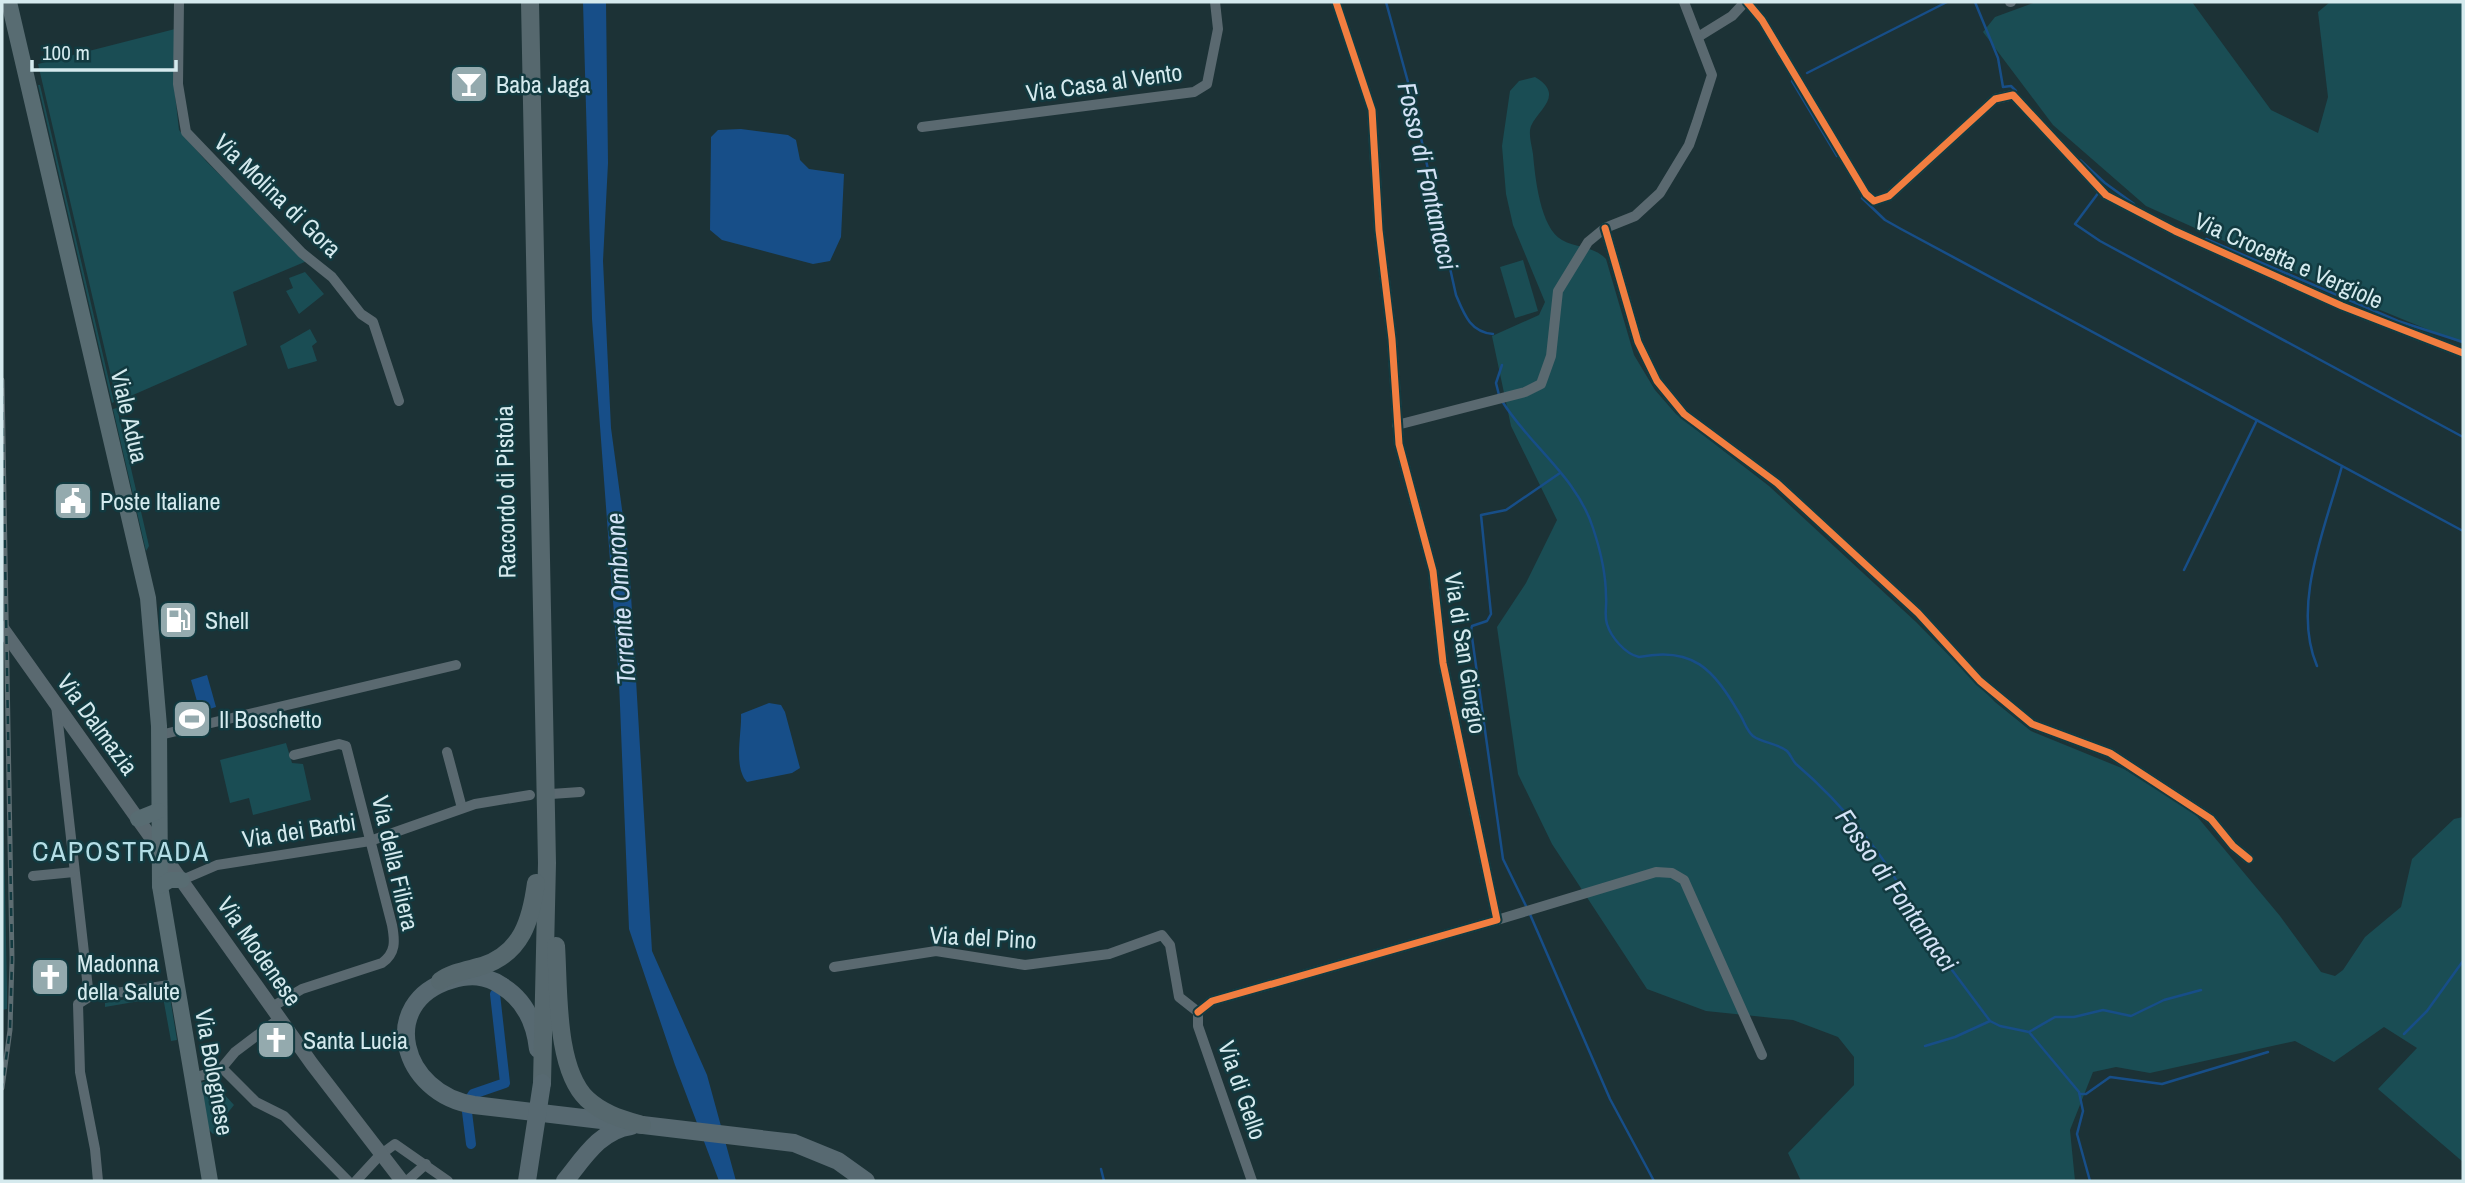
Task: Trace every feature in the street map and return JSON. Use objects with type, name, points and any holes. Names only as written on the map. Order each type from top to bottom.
[{"type":"highway","name":"Raccordo di Pistoia","points":[[521,2],[542,868]]},
{"type":"highway","name":"Raccordo di Pistoia","points":[[530,2],[542,868],[542,1083]]},
{"type":"highway","points":[[440,981],[494,961],[515,946],[529,921],[542,868]]},
{"type":"highway","points":[[542,868],[570,1073],[583,1094],[596,1106],[616,1117],[642,1125]]},
{"type":"main road","name":"Viale Adua","points":[[9,2],[143,573],[153,633],[160,735],[157,846]]},
{"type":"main road","points":[[138,819],[158,811]]},
{"type":"main road","name":"Via Bolognese","points":[[157,846],[160,886],[210,1181]]},
{"type":"main road","points":[[160,886],[170,880],[182,880]]},
{"type":"main road","points":[[542,1083],[533,1022],[513,993],[484,977],[468,976],[440,981],[415,1006],[407,1035],[414,1067],[424,1082],[439,1094],[460,1103],[794,1143],[821,1153],[866,1181]]},
{"type":"main road","name":"Raccordo di Pistoia","points":[[527,1181],[542,1083]]},
{"type":"main road","points":[[565,1181],[607,1135],[624,1126],[642,1125]]},
{"type":"street","name":"Via Molina di Gora","points":[[179,2],[178,84],[186,132],[302,253],[334,278],[361,314],[373,322],[399,401]]},
{"type":"street","name":"Via Casa al Vento","points":[[922,127],[1194,92],[1207,84],[1218,29],[1215,2]]},
{"type":"street","name":"Via di San Giorgio","points":[[1336,2],[1372,110],[1379,230],[1392,339],[1401,453],[1433,571],[1443,663],[1497,920]]},
{"type":"street","points":[[1398,425],[1525,392],[1541,384],[1551,356],[1558,291],[1588,242],[1605,228],[1635,216],[1648,206],[1672,175],[1689,145],[1712,75],[1684,2]]},
{"type":"street","points":[[1698,37],[1731,16],[1746,2]]},
{"type":"street","name":"Via Crocetta e Vergiole","points":[[1746,2],[1762,20],[1866,194],[1874,201],[1889,197],[1995,99],[2009,94],[2022,102],[2101,190],[2175,231],[2330,301],[2463,353]]},
{"type":"street","points":[[1605,228],[1638,342],[1657,381],[1684,414],[1777,484],[1918,613],[1980,681],[2032,724],[2110,753],[2211,818],[2234,846],[2249,859]]},
{"type":"street","name":"Via Dalmazia","points":[[2,628],[157,846]]},
{"type":"street","points":[[160,735],[456,665]]},
{"type":"street","points":[[56,705],[89,997]]},
{"type":"street","name":"Via della Filiera","points":[[276,1013],[298,990],[378,965],[391,956],[393,934],[345,745],[338,744],[294,755]]},
{"type":"street","points":[[447,752],[462,808]]},
{"type":"street","points":[[551,794],[580,792]]},
{"type":"street","name":"Via dei Barbi","points":[[182,880],[217,865],[370,841],[462,808],[530,795]]},
{"type":"street","name":"Via Modenese","points":[[157,846],[380,1155],[404,1181]]},
{"type":"street","points":[[33,876],[74,872]]},
{"type":"street","points":[[1198,1012],[1212,1001],[1656,872],[1672,873],[1684,880],[1762,1055]]},
{"type":"street","name":"Via del Pino","points":[[834,967],[936,951],[1025,965],[1109,954],[1162,935],[1170,944],[1178,994],[1198,1012]]},
{"type":"street","points":[[98,1181],[78,1059],[78,1004],[81,999],[89,997],[176,984]]},
{"type":"street","name":"Via di Gello","points":[[1198,1012],[1198,1026],[1252,1181]]},
{"type":"street","points":[[193,1077],[222,1068],[276,1013]]},
{"type":"street","points":[[222,1068],[260,1105],[281,1114],[348,1181]]},
{"type":"street","points":[[356,1181],[380,1155],[397,1144],[448,1181]]},
{"type":"street","points":[[404,1181],[426,1164]]},
{"type":"shaded area","points":[[2036,2],[2192,2],[2271,110],[2318,133],[2328,97],[2318,12],[2330,2],[2463,2],[2463,344],[2346,296],[2146,206],[2053,125],[1983,32],[1995,17]]},
{"type":"shaded area","points":[[175,29],[174,85],[179,130],[207,162],[307,261],[233,292],[247,345],[117,402],[38,64]]},
{"type":"shaded area","points":[[1535,77],[1544,84],[1549,96],[1531,126],[1530,133],[1537,188],[1548,225],[1567,243],[1596,252],[1606,259],[1634,355],[1655,390],[1676,414],[1769,486],[1916,622],[1995,702],[2031,731],[2124,769],[2195,814],[2280,916],[2321,972],[2335,976],[2343,970],[2365,937],[2401,907],[2412,859],[2454,819],[2463,817],[2463,1162],[2378,1089],[2417,1048],[2384,1027],[2334,1062],[2295,1041],[2150,1073],[2116,1067],[2093,1072],[2070,1130],[2075,1181],[1801,1181],[1788,1153],[1854,1085],[1854,1057],[1838,1037],[1793,1020],[1706,1011],[1647,989],[1552,844],[1518,774],[1497,627],[1526,583],[1557,520],[1511,426],[1492,336],[1539,315],[1545,302],[1513,225],[1506,194],[1502,146],[1510,91],[1519,81]]},
{"type":"shaded area","points":[[38,85],[114,402],[112,403]]},
{"type":"shaded area","points":[[1523,260],[1538,311],[1515,318],[1500,267]]},
{"type":"shaded area","points":[[305,272],[324,294],[299,314],[286,291],[293,288],[289,278]]},
{"type":"shaded area","points":[[310,329],[317,342],[312,346],[317,361],[288,369],[280,346]]},
{"type":"shaded area","points":[[117,408],[149,546],[146,551],[113,409]]},
{"type":"shaded area","points":[[2,737],[7,1009],[2,1010]]},
{"type":"shaded area","points":[[286,743],[292,763],[303,764],[311,800],[253,815],[249,798],[230,803],[220,760]]},
{"type":"shaded area","points":[[169,991],[177,1040],[171,1041],[163,997],[105,1007],[105,1003]]},
{"type":"shaded area","points":[[211,1080],[234,1105],[226,1115],[228,1123],[213,1134],[206,1127],[200,1083]]},
{"type":"water","name":"Torrente Ombrone","points":[[583,2],[606,2],[608,163],[603,261],[611,428],[629,561],[652,951],[707,1075],[736,1181],[719,1181],[675,1065],[629,929],[619,681],[592,319]]},
{"type":"water","points":[[741,129],[788,135],[796,140],[800,160],[809,169],[844,174],[841,237],[830,261],[813,264],[722,240],[710,230],[711,137],[718,130]]},
{"type":"water","points":[[207,675],[216,707],[200,712],[191,680]]},
{"type":"water","points":[[769,703],[781,705],[785,712],[800,768],[792,773],[747,782],[739,759],[741,714]]},
{"type":"waterway","name":"Fosso di Fontanacci","points":[[1386,2],[1411,93],[1456,295],[1473,326],[1493,334]]},
{"type":"waterway","points":[[1807,73],[1947,2]]},
{"type":"waterway","points":[[1975,2],[1998,58],[2003,87],[2011,86],[2016,91]]},
{"type":"waterway","points":[[1792,81],[1837,156]]},
{"type":"waterway","points":[[2080,160],[2134,204]]},
{"type":"waterway","points":[[2099,192],[2075,224],[2100,241],[2463,437]]},
{"type":"waterway","points":[[1862,198],[1885,220],[1901,229],[2463,531]]},
{"type":"waterway","points":[[2206,239],[2398,321],[2463,342]]},
{"type":"waterway","name":"Fosso di Fontanacci","points":[[1499,395],[1496,383],[1502,365]]},
{"type":"waterway","name":"Fosso di Fontanacci","points":[[1502,401],[1564,477],[1586,510],[1602,562],[1606,589],[1606,621],[1615,639],[1624,649],[1639,657],[1674,655],[1699,664],[1720,684],[1751,734],[1787,751],[1796,764],[1847,815],[1895,878],[1914,919],[1990,1021],[2029,1032],[2079,1092],[2083,1111],[2077,1134],[2090,1181]]},
{"type":"waterway","points":[[2184,570],[2257,420]]},
{"type":"waterway","points":[[2317,666],[2310,642],[2309,592],[2320,540],[2342,466]]},
{"type":"waterway","points":[[1526,906],[1503,859],[1471,630],[1472,626],[1487,621],[1491,614],[1481,515],[1506,510],[1560,473]]},
{"type":"waterway","points":[[1529,912],[1610,1099],[1654,1181]]},
{"type":"waterway","points":[[2404,1034],[2427,1011],[2463,961]]},
{"type":"waterway","points":[[2029,1032],[2055,1017],[2074,1017],[2103,1010],[2131,1016],[2164,1000],[2201,990]]},
{"type":"waterway","points":[[471,1097],[505,1083],[495,994]]},
{"type":"waterway","points":[[1925,1046],[1955,1037],[1990,1021]]},
{"type":"waterway","points":[[2080,1094],[2086,1094],[2110,1077],[2162,1084],[2268,1052]]},
{"type":"waterway","points":[[467,1112],[471,1144]]},
{"type":"waterway","points":[[1101,1169],[1104,1181]]},
{"type":"railway","points":[[2,380],[12,959],[10,1030],[2,1088]]},
{"type":"cycle path","points":[[1198,1012],[1212,1001],[1497,920],[1443,663],[1433,571],[1399,444],[1392,339],[1379,230],[1372,110],[1336,2]]},
{"type":"cycle path","points":[[1747,2],[1762,20],[1866,194],[1874,201],[1889,196],[1995,99],[2013,95],[2106,195],[2175,231],[2342,306],[2463,353]]},
{"type":"cycle path","points":[[1605,228],[1638,342],[1657,381],[1684,414],[1777,483],[1918,613],[1980,681],[2032,724],[2110,753],[2211,819],[2233,846],[2249,859]]},
{"type":"place","name":"Baba Jaga","points":[[469,84]]},
{"type":"place","name":"Poste Italiane","points":[[73,501]]},
{"type":"place","name":"Shell","points":[[178,620]]},
{"type":"place","name":"Il Boschetto","points":[[192,719]]},
{"type":"place","name":"Madonna della Salute","points":[[50,977]]},
{"type":"place","name":"Santa Lucia","points":[[276,1040]]},
{"type":"district","name":"CAPOSTRADA","points":[[121,851]]}]
